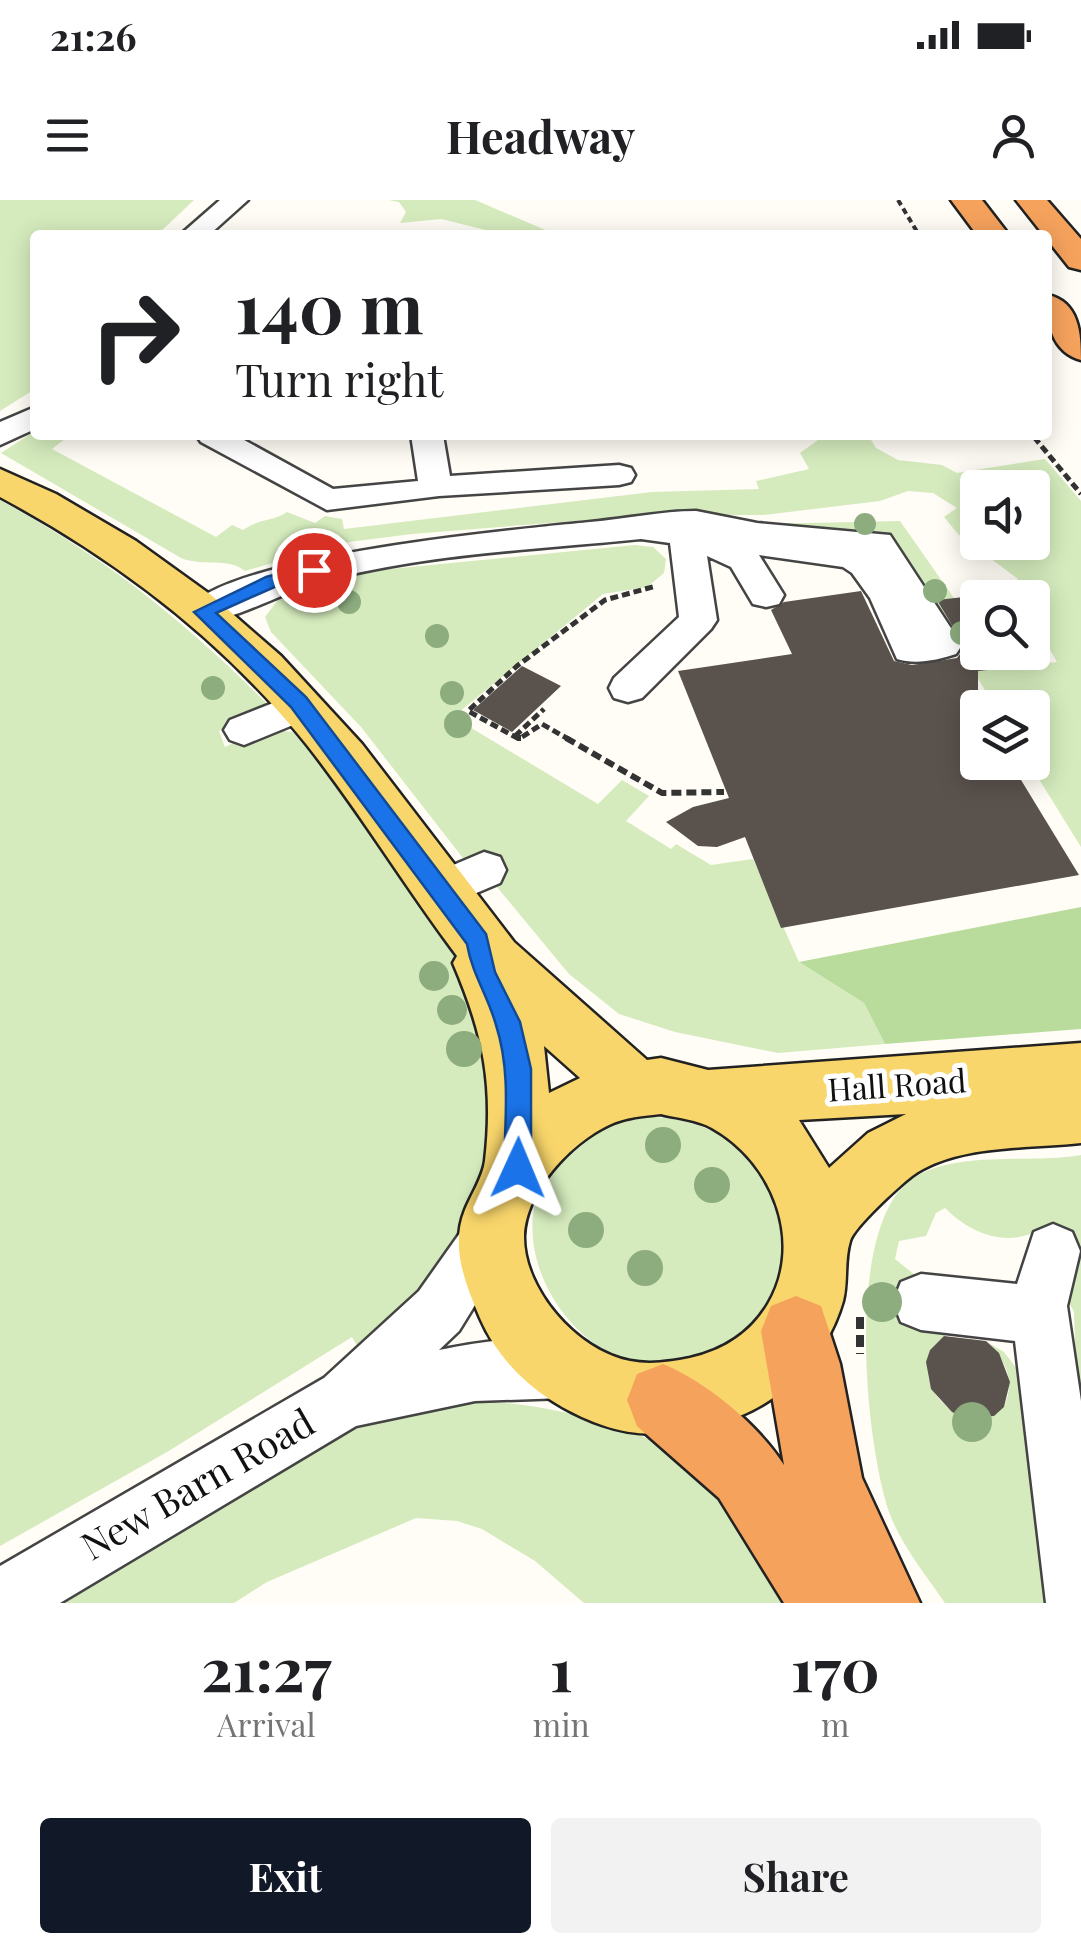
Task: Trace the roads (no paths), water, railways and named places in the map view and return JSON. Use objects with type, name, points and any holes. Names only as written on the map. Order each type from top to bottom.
[{"type":"highway","points":[[966,200],[989,230]]},
{"type":"highway","points":[[1031,200],[1081,260]]},
{"type":"highway","points":[[1052,310],[1081,349]]},
{"type":"highway","points":[[828,1318],[810,1372],[820,1461],[851,1544],[880,1603]]},
{"type":"highway","points":[[663,1400],[745,1472],[829,1603]]},
{"type":"main road","points":[[0,480],[78,520],[203,612],[301,706],[462,880],[483,973],[508,1022],[518,1069],[518,1168]]},
{"type":"main road","points":[[478,941],[540,1007],[636,1088]]},
{"type":"main road","name":"Hall Road","points":[[712,1096],[913,1086],[1081,1071]]},
{"type":"main road","points":[[683,1087],[712,1096],[752,1119],[784,1148],[804,1178],[818,1224],[818,1280],[828,1318],[727,1388],[663,1400],[598,1386],[564,1369],[520,1324],[495,1273],[491,1235],[518,1168],[559,1119],[591,1101],[636,1088],[683,1087]]},
{"type":"main road","name":"Hall Road","points":[[818,1224],[881,1162],[918,1140],[959,1129],[1081,1114]]},
{"type":"street","points":[[199,230],[234,200]]},
{"type":"street","points":[[0,435],[30,419]]},
{"type":"street","points":[[221,440],[327,500],[419,492],[435,486],[478,487],[619,475]]},
{"type":"street","points":[[428,440],[435,486]]},
{"type":"street","points":[[203,612],[272,581],[328,566],[641,528],[676,518],[713,520],[777,536],[878,543],[943,645],[910,650],[883,588],[870,567],[853,557],[641,528]]},
{"type":"street","points":[[686,534],[744,559],[766,594]]},
{"type":"street","points":[[628,688],[698,620],[686,534]]},
{"type":"street","points":[[244,730],[301,706]]},
{"type":"street","name":"New Barn Road","points":[[0,1602],[345,1399],[439,1312],[491,1235]]},
{"type":"street","points":[[1053,1250],[1040,1291],[1040,1315],[1078,1603]]},
{"type":"street","points":[[921,1302],[1040,1315]]},
{"type":"street","name":"New Barn Road","points":[[345,1399],[475,1372],[564,1369]]}]
